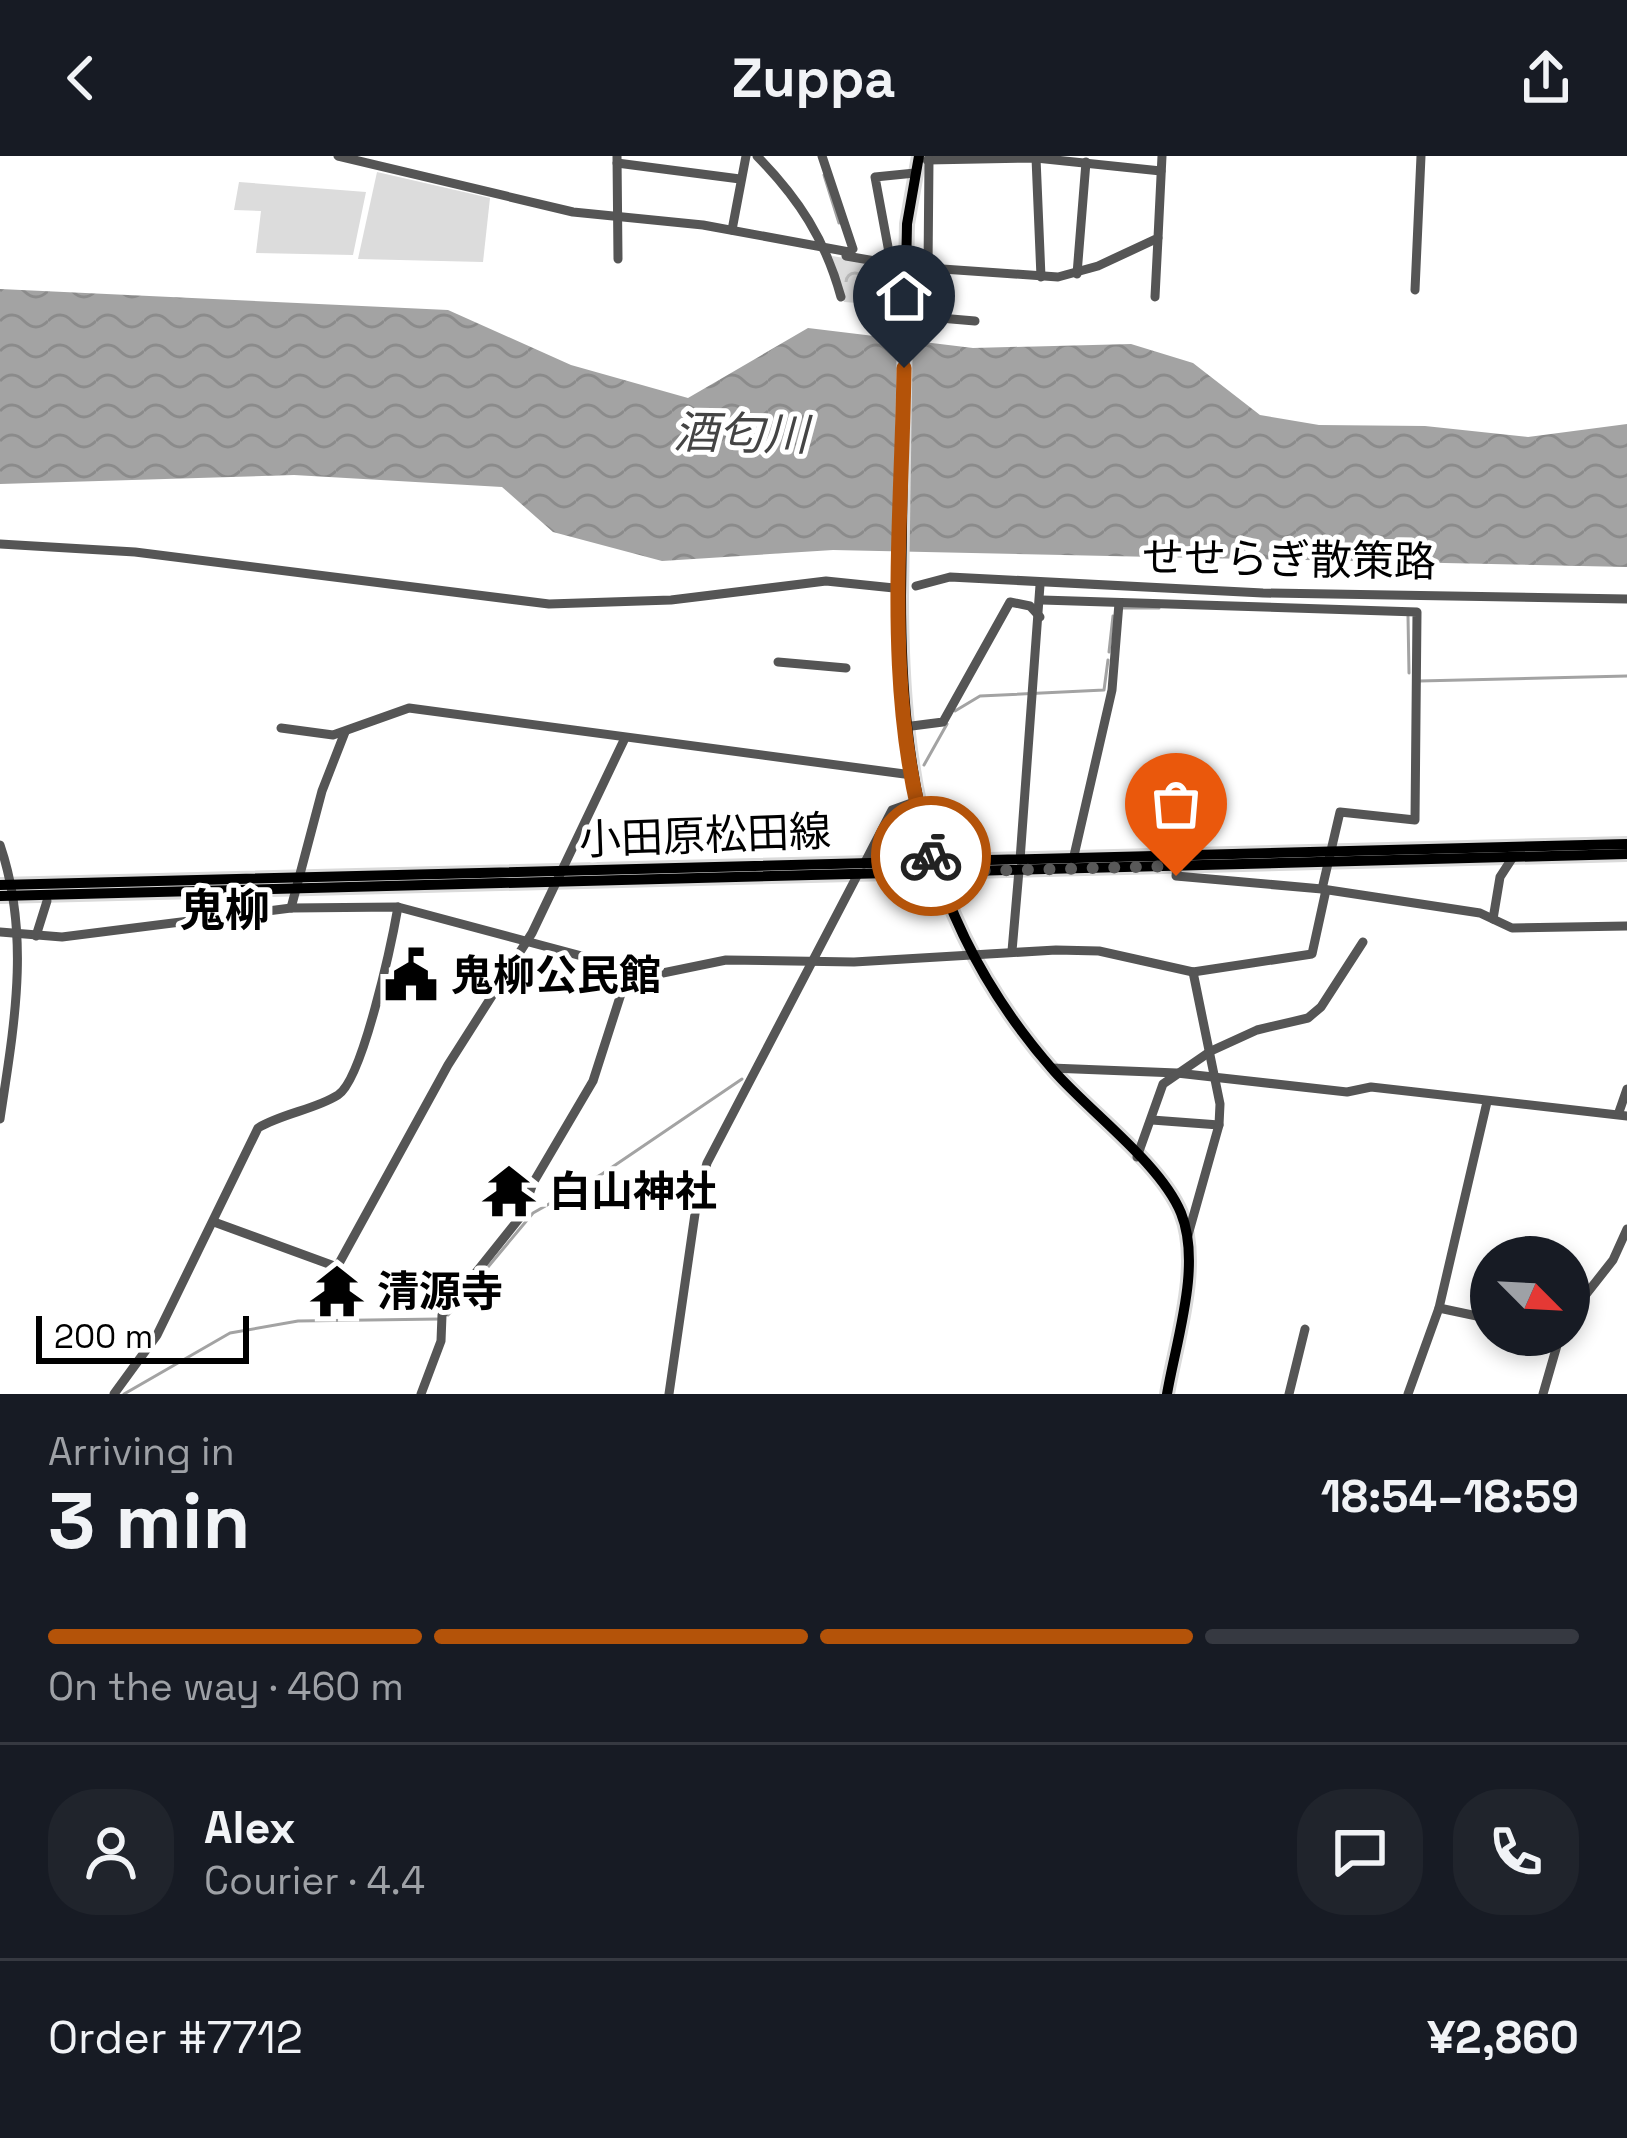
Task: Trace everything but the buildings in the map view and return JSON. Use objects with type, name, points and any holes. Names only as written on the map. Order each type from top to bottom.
[{"type":"main road","points":[[920,163],[907,224],[898,592],[904,727],[916,799],[935,867],[968,952],[1052,1068],[1170,1192],[1188,1236],[1168,1394]]},
{"type":"main road","name":"小田原松田線","points":[[6,890],[1019,865],[1177,866],[1627,844]]},
{"type":"main road","name":"小田原松田線","points":[[1019,865],[1073,860],[1627,854]]},
{"type":"street","points":[[338,156],[573,212],[732,230],[896,264],[875,177],[920,163],[1036,158],[1161,171]]},
{"type":"street","points":[[732,230],[746,156]]},
{"type":"street","points":[[757,156],[799,200],[827,250],[841,297]]},
{"type":"street","points":[[822,156],[853,249],[848,254]]},
{"type":"street","points":[[1155,297],[1162,156]]},
{"type":"street","points":[[1414,290],[1421,156]]},
{"type":"street","points":[[1036,158],[1041,277]]},
{"type":"street","points":[[618,259],[617,160],[740,179]]},
{"type":"street","points":[[1077,274],[1086,162]]},
{"type":"street","points":[[920,163],[928,317],[974,321]]},
{"type":"street","points":[[912,266],[1041,277],[1077,274],[1158,238]]},
{"type":"street","points":[[0,544],[135,552],[549,604],[658,601],[826,581],[898,592]]},
{"type":"street","name":"せせらぎ散策路","points":[[916,586],[950,577],[1040,585],[1627,599]]},
{"type":"street","points":[[1012,951],[1040,585]]},
{"type":"street","points":[[0,932],[75,936],[291,908],[398,907],[653,975],[726,960],[808,963],[1012,951],[1100,951],[1193,972],[1312,954],[1340,812],[1415,820],[1417,612],[1042,600]]},
{"type":"street","points":[[904,727],[943,722],[1010,602],[1030,605],[1040,616]]},
{"type":"street","points":[[1073,860],[1112,690],[1110,657],[1118,603]]},
{"type":"street","points":[[778,662],[846,668]]},
{"type":"street","points":[[281,728],[345,732],[409,708],[913,776]]},
{"type":"street","points":[[291,908],[322,791],[345,732]]},
{"type":"street","points":[[214,1222],[337,1267],[448,1065],[528,939],[625,738]]},
{"type":"street","points":[[669,1394],[707,1162],[892,810],[916,799]]},
{"type":"street","points":[[0,845],[19,934],[19,984],[0,1119]]},
{"type":"street","points":[[1492,920],[1500,878],[1513,857]]},
{"type":"street","points":[[1177,866],[1176,876],[1324,890],[1480,913],[1513,928],[1627,926]]},
{"type":"street","points":[[36,936],[46,901]]},
{"type":"street","points":[[114,1394],[157,1335],[258,1129],[335,1097],[351,1082],[372,1005],[387,973],[398,907]]},
{"type":"street","points":[[1137,1157],[1163,1084],[1211,1051],[1257,1030],[1308,1018],[1322,1007],[1363,942]]},
{"type":"street","points":[[421,1394],[440,1341],[442,1316],[522,1215],[533,1184],[593,1082],[629,969]]},
{"type":"street","points":[[1188,1236],[1219,1125],[1211,1051],[1193,972]]},
{"type":"street","points":[[1052,1068],[1177,1073],[1347,1092],[1371,1087],[1623,1114],[1627,1089]]},
{"type":"street","points":[[1408,1394],[1438,1308],[1486,1102]]},
{"type":"street","points":[[1152,1120],[1219,1125]]},
{"type":"street","points":[[1590,1290],[1613,1261],[1627,1229]]},
{"type":"street","points":[[1438,1308],[1470,1315]]},
{"type":"street","points":[[1288,1394],[1305,1329]]},
{"type":"street","points":[[1543,1394],[1554,1356]]},
{"type":"green space","points":[[377,172],[490,198],[483,262],[358,259]]},
{"type":"green space","points":[[239,182],[366,192],[353,255],[256,253],[261,211],[234,210]]},
{"type":"green space","points":[[832,256],[900,267],[898,306],[844,302]]},
{"type":"water","name":"酒匂川","points":[[0,289],[448,310],[571,365],[688,398],[808,328],[973,348],[1131,344],[1193,363],[1260,415],[1319,425],[1425,426],[1528,437],[1627,424],[1627,567],[833,550],[662,561],[553,532],[502,487],[294,475],[0,484]]},
{"type":"waterway","points":[[824,175],[839,223]]},
{"type":"waterway","points":[[1123,608],[1159,608]]},
{"type":"waterway","points":[[1109,652],[1113,616]]},
{"type":"waterway","points":[[1408,616],[1409,673]]},
{"type":"waterway","points":[[955,711],[980,696],[1104,690],[1108,660]]},
{"type":"waterway","points":[[1419,681],[1627,676]]},
{"type":"waterway","points":[[924,765],[947,724]]},
{"type":"waterway","points":[[877,850],[897,813]]},
{"type":"waterway","points":[[448,1315],[533,1213],[602,1174],[742,1079]]},
{"type":"waterway","points":[[124,1394],[230,1333],[298,1321],[440,1319]]},
{"type":"way so far","points":[[931,856],[937,872],[1177,866],[1176,876]]},
{"type":"place","name":"鬼柳公民館","points":[[411,975]]},
{"type":"place","name":"白山神社","points":[[509,1191]]},
{"type":"place","name":"清源寺","points":[[337,1291]]},
{"type":"district","name":"鬼柳","points":[[225,910]]},
{"type":"route","points":[[904,368],[902,692],[910,764],[931,856]]}]
